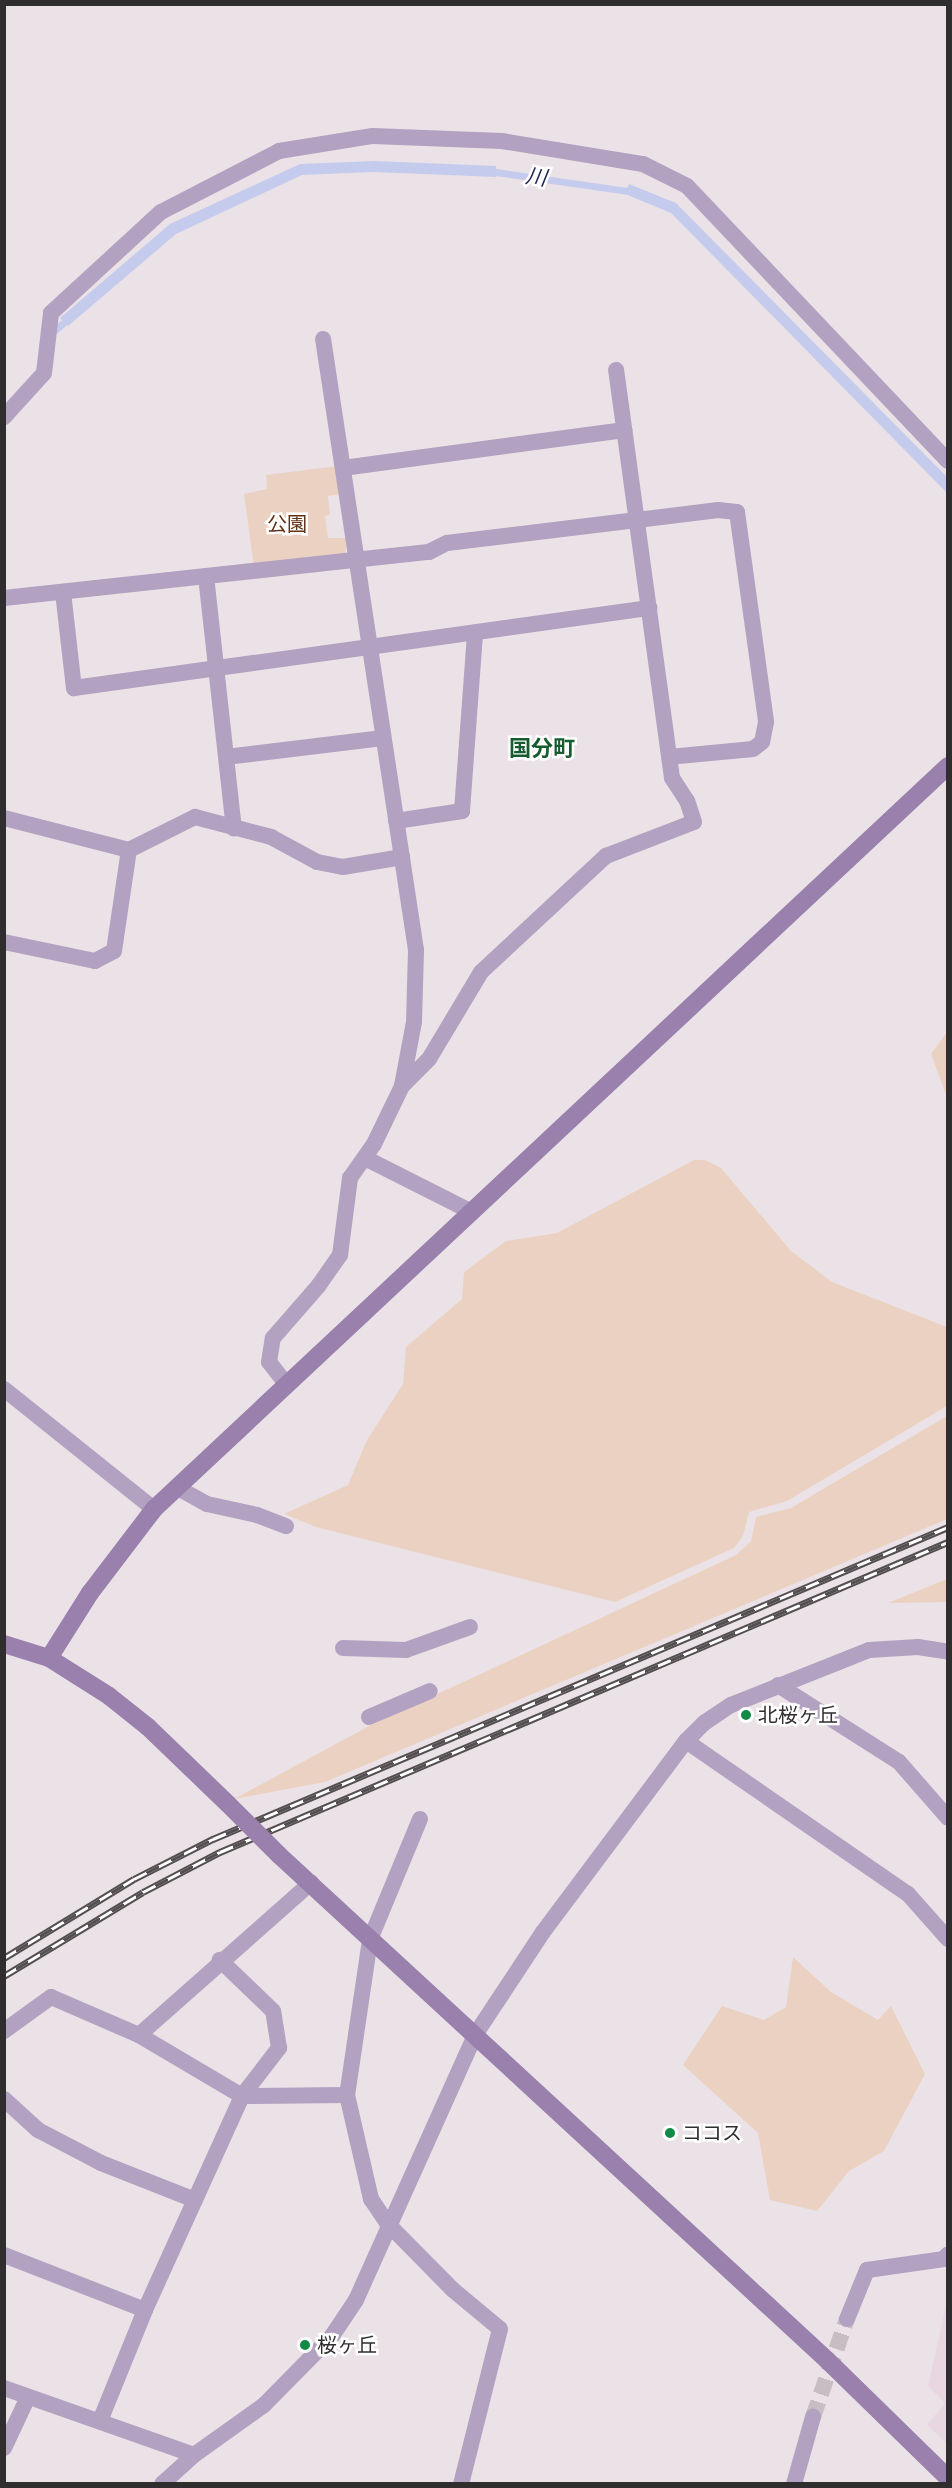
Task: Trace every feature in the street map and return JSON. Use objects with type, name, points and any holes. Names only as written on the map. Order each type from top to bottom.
[{"type":"street","points":[[4,417],[44,373],[51,313],[161,212],[279,151],[373,136],[502,141],[643,164],[687,186],[948,461]]},
{"type":"street","points":[[323,339],[416,950],[414,1022],[402,1086]]},
{"type":"street","points":[[287,1385],[269,1362],[273,1338],[320,1286],[340,1255],[350,1178],[364,1158],[402,1086],[429,1059],[481,972],[606,856],[694,822],[687,801],[672,778],[616,370]]},
{"type":"street","points":[[343,468],[624,430]]},
{"type":"street","points":[[4,598],[357,561],[429,552],[447,543],[718,510],[737,512],[741,524],[766,722],[762,742],[753,749],[669,757]]},
{"type":"street","points":[[206,576],[234,828]]},
{"type":"street","points":[[63,592],[74,688],[649,608]]},
{"type":"street","points":[[396,821],[462,811],[475,632]]},
{"type":"street","points":[[226,757],[383,738]]},
{"type":"street","points":[[49,1658],[90,1593],[154,1509],[948,766]]},
{"type":"street","points":[[4,818],[129,850],[195,817],[271,837],[317,862],[343,867],[402,857]]},
{"type":"street","points":[[4,942],[95,961],[114,951],[129,850]]},
{"type":"street","points":[[364,1158],[472,1212]]},
{"type":"street","points":[[4,1389],[154,1509]]},
{"type":"street","points":[[178,1488],[207,1504],[257,1515],[286,1526]]},
{"type":"street","points":[[344,1648],[406,1650],[470,1627]]},
{"type":"street","points":[[4,1644],[49,1658],[148,1727],[279,1855],[827,2360],[948,2478]]},
{"type":"street","points":[[162,2484],[194,2455],[264,2405],[320,2350],[356,2300],[387,2223],[475,2035],[543,1932],[686,1741],[704,1723],[731,1705],[868,1650],[918,1647],[948,1652]]},
{"type":"street","points":[[778,1685],[899,1762],[948,1818]]},
{"type":"street","points":[[369,1717],[430,1691]]},
{"type":"street","points":[[686,1741],[908,1894],[948,1939]]},
{"type":"street","points":[[420,1819],[370,1940],[347,2095],[370,2199],[387,2223],[452,2289],[500,2329],[461,2484]]},
{"type":"street","points":[[139,2035],[220,1960],[311,1883]]},
{"type":"street","points":[[100,2421],[145,2310],[242,2096],[279,2048],[273,2011],[220,1960]]},
{"type":"street","points":[[4,2031],[51,1997],[139,2035],[242,2096],[347,2095]]},
{"type":"street","points":[[4,2099],[38,2130],[93,2160],[195,2200]]},
{"type":"street","points":[[847,2319],[867,2270],[944,2259],[948,2254]]},
{"type":"street","points":[[4,2255],[145,2310]]},
{"type":"street","points":[[4,2388],[194,2455]]},
{"type":"street","points":[[6,2444],[28,2397]]},
{"type":"street","points":[[794,2484],[813,2417]]},
{"type":"shaded area","points":[[947,2302],[947,2443],[927,2425],[945,2403],[928,2386]]},
{"type":"green space","name":"公園","points":[[338,466],[342,494],[328,496],[330,514],[325,516],[328,538],[347,538],[345,556],[254,567],[244,494],[267,489],[266,475]]},
{"type":"green space","points":[[947,1032],[947,1097],[931,1054]]},
{"type":"green space","points":[[694,1160],[705,1160],[721,1168],[791,1251],[832,1282],[947,1327],[947,1406],[787,1501],[749,1512],[743,1536],[734,1548],[615,1602],[316,1527],[284,1514],[348,1485],[367,1440],[403,1384],[406,1347],[462,1299],[464,1272],[506,1241],[557,1233]]},
{"type":"green space","points":[[947,1416],[947,1519],[325,1782],[234,1799],[371,1725],[736,1555],[751,1541],[756,1517],[791,1508]]},
{"type":"green space","points":[[947,1579],[947,1602],[888,1603]]},
{"type":"green space","points":[[793,1957],[831,1992],[878,2020],[891,2006],[925,2074],[884,2151],[849,2171],[817,2211],[770,2200],[758,2133],[683,2065],[722,2006],[764,2020],[786,2007]]},
{"type":"water","points":[[375,161],[496,166],[496,177],[374,172],[302,175],[176,234],[68,326],[60,318],[170,224],[300,164]]},
{"type":"water","points":[[629,184],[676,203],[947,477],[947,493],[671,213],[625,194]]},
{"type":"waterway","name":"川","points":[[489,171],[635,192]]},
{"type":"waterway","name":"川","points":[[55,330],[71,316]]},
{"type":"tunnel","points":[[813,2417],[847,2319]]},
{"type":"railway","points":[[4,1958],[134,1879],[213,1839],[948,1527]]},
{"type":"railway","points":[[4,1976],[143,1892],[220,1852],[948,1542]]},
{"type":"place","name":"北桜ヶ丘","points":[[746,1715]]},
{"type":"place","name":"ココス","points":[[670,2133]]},
{"type":"place","name":"桜ヶ丘","points":[[305,2345]]},
{"type":"district","name":"国分町","points":[[542,749]]}]
